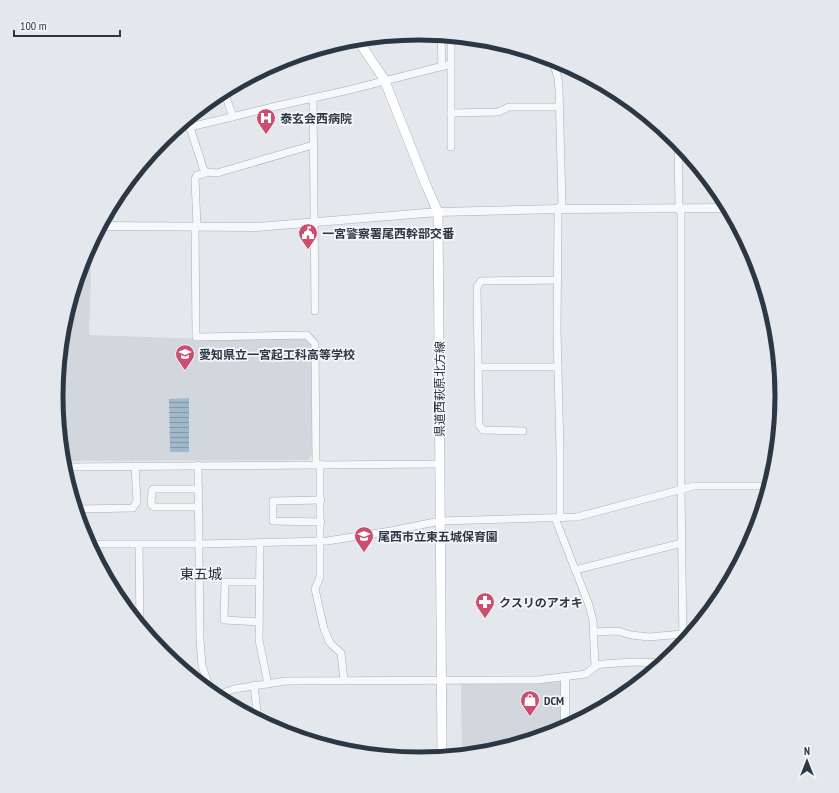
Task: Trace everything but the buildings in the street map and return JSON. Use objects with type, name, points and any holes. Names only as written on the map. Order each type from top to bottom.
[{"type":"main road","name":"県道西萩原北方線","points":[[361,45],[385,81],[438,212],[442,752]]},
{"type":"street","points":[[441,41],[442,67]]},
{"type":"street","points":[[451,42],[451,147]]},
{"type":"street","points":[[185,127],[313,99],[451,64]]},
{"type":"street","points":[[554,66],[558,78],[562,204],[558,209],[558,517],[575,570],[589,605],[593,621],[595,667]]},
{"type":"street","points":[[226,97],[233,117]]},
{"type":"street","points":[[313,99],[312,145],[315,311]]},
{"type":"street","points":[[451,112],[498,112],[509,108],[559,107]]},
{"type":"street","points":[[190,127],[202,168],[206,172]]},
{"type":"street","points":[[312,145],[216,172],[206,172],[197,176],[195,179],[196,337],[307,335],[315,344],[321,522],[320,577],[315,589],[324,629],[330,643],[341,653],[344,681]]},
{"type":"street","points":[[678,151],[679,209],[681,213],[681,489],[683,637]]},
{"type":"street","points":[[107,226],[257,227],[438,212],[558,209],[722,208]]},
{"type":"street","points":[[523,431],[483,430],[479,425],[477,287],[481,281],[558,280]]},
{"type":"street","points":[[479,367],[558,367]]},
{"type":"street","points":[[70,467],[439,464]]},
{"type":"street","points":[[198,465],[200,640],[202,666],[206,680]]},
{"type":"street","points":[[81,509],[133,508],[137,501],[136,466]]},
{"type":"street","points":[[95,544],[139,545],[321,542],[391,531],[440,521],[577,517],[694,486],[765,486]]},
{"type":"street","points":[[198,489],[154,489],[152,491],[152,504],[154,507],[199,507]]},
{"type":"street","points":[[320,500],[273,501],[273,521],[321,522]]},
{"type":"street","points":[[260,543],[259,640],[268,684]]},
{"type":"street","points":[[575,570],[682,543]]},
{"type":"street","points":[[139,545],[140,618]]},
{"type":"street","points":[[259,622],[224,620],[225,582],[260,582]]},
{"type":"street","points":[[594,632],[618,631],[631,635],[649,637],[683,634]]},
{"type":"street","points":[[222,693],[234,689],[254,685],[286,681],[537,680],[586,674],[595,667],[603,664],[633,662],[657,663]]},
{"type":"street","points":[[564,677],[565,722]]},
{"type":"street","points":[[254,685],[257,714]]},
{"type":"shaded area","name":"愛知県立一宮起工科高等学校","points":[[92,257],[89,335],[206,339],[305,339],[311,345],[312,455],[308,460],[69,461],[66,443],[63,396],[66,350],[75,304]]},
{"type":"shaded area","points":[[562,682],[563,723],[512,741],[462,750],[461,683]]},
{"type":"water","points":[[189,398],[189,452],[170,452],[169,399]]},
{"type":"place","name":"泰玄会西病院","points":[[266,135]]},
{"type":"place","name":"一宮警察署尾西幹部交番","points":[[308,250]]},
{"type":"place","name":"愛知県立一宮起工科高等学校","points":[[185,371]]},
{"type":"place","name":"尾西市立東五城保育園","points":[[364,553]]},
{"type":"place","name":"クスリのアオキ","points":[[485,619]]},
{"type":"place","name":"DCM","points":[[530,717]]},
{"type":"district","name":"東五城","points":[[201,574]]}]
